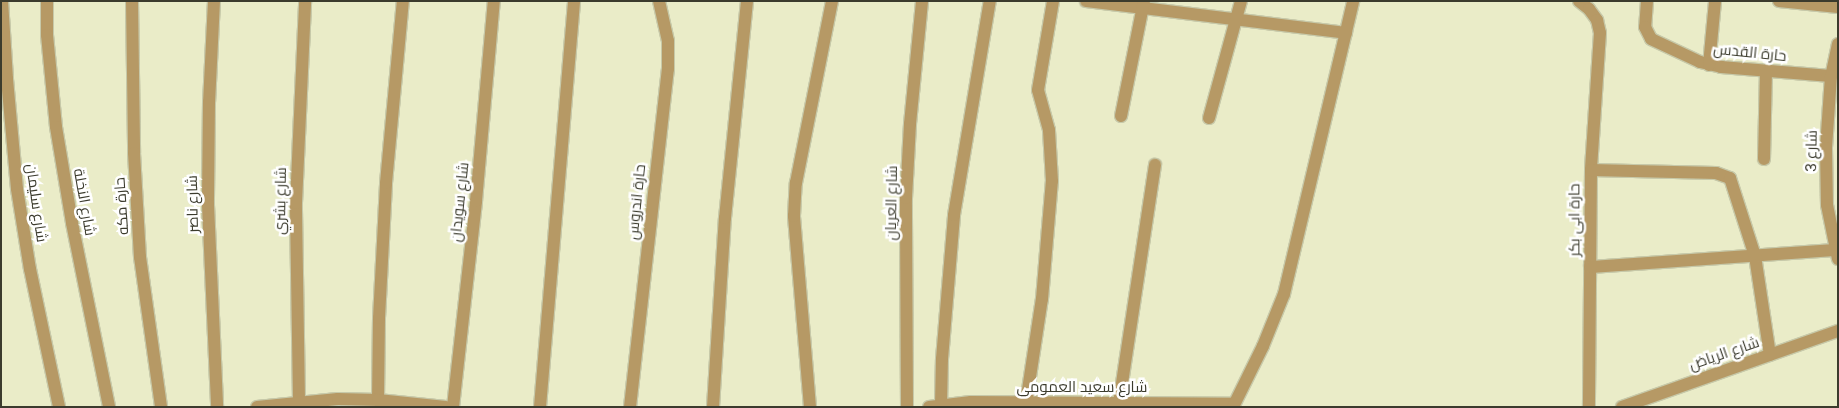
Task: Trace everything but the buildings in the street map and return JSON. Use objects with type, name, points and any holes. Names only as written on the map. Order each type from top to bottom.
[{"type":"street","name":"شارع سليمان","points":[[2,1],[4,79],[17,189],[25,242],[60,407]]},
{"type":"street","name":"شارع النخلة","points":[[46,1],[47,36],[56,127],[72,224],[109,407]]},
{"type":"street","name":"حارة مكه","points":[[132,1],[134,153],[140,257],[161,407]]},
{"type":"street","name":"شارع ناصر","points":[[214,1],[209,102],[208,205],[217,407]]},
{"type":"street","name":"شارع بشري","points":[[295,403],[296,203],[305,1]]},
{"type":"street","points":[[378,400],[379,318],[386,183],[403,1]]},
{"type":"street","name":"شارع سويدان","points":[[453,407],[476,201],[494,1]]},
{"type":"street","points":[[540,407],[574,1]]},
{"type":"street","name":"حارة اندروس","points":[[630,407],[668,69],[668,41],[659,1]]},
{"type":"street","points":[[713,407],[725,218],[747,1]]},
{"type":"street","points":[[810,407],[794,216],[803,144],[832,1]]},
{"type":"street","name":"شارع العريان","points":[[908,407],[906,198],[910,124],[922,1]]},
{"type":"street","points":[[935,406],[942,359],[954,215],[990,1]]},
{"type":"street","points":[[1026,403],[1042,299],[1052,181],[1049,130],[1038,90],[1053,1]]},
{"type":"street","points":[[1086,1],[1143,5],[1235,20],[1346,33]]},
{"type":"street","points":[[1209,118],[1241,1]]},
{"type":"street","points":[[1234,405],[1263,346],[1284,294],[1353,1]]},
{"type":"street","name":"حارة ابى بكر","points":[[1579,1],[1589,9],[1597,20],[1600,33],[1591,170],[1589,407]]},
{"type":"street","name":"حارة القدس","points":[[1647,1],[1645,27],[1651,39],[1709,65],[1831,76]]},
{"type":"street","points":[[1709,65],[1716,1]]},
{"type":"street","points":[[1779,1],[1838,7]]},
{"type":"street","points":[[1121,116],[1143,5]]},
{"type":"street","name":"شارع 3","points":[[1836,254],[1827,205],[1826,148],[1831,76],[1838,44]]},
{"type":"street","points":[[1764,159],[1766,71]]},
{"type":"street","points":[[1119,403],[1155,165]]},
{"type":"street","points":[[1591,170],[1724,174],[1730,178],[1735,188],[1755,256],[1770,354]]},
{"type":"street","points":[[1590,267],[1755,256],[1836,254]]},
{"type":"street","name":"شارع الرياض","points":[[1622,407],[1838,331]]},
{"type":"street","points":[[257,407],[295,403],[378,400],[446,407]]},
{"type":"street","name":"شارع سعيد العمومى","points":[[935,406],[1026,403],[1234,405]]}]
